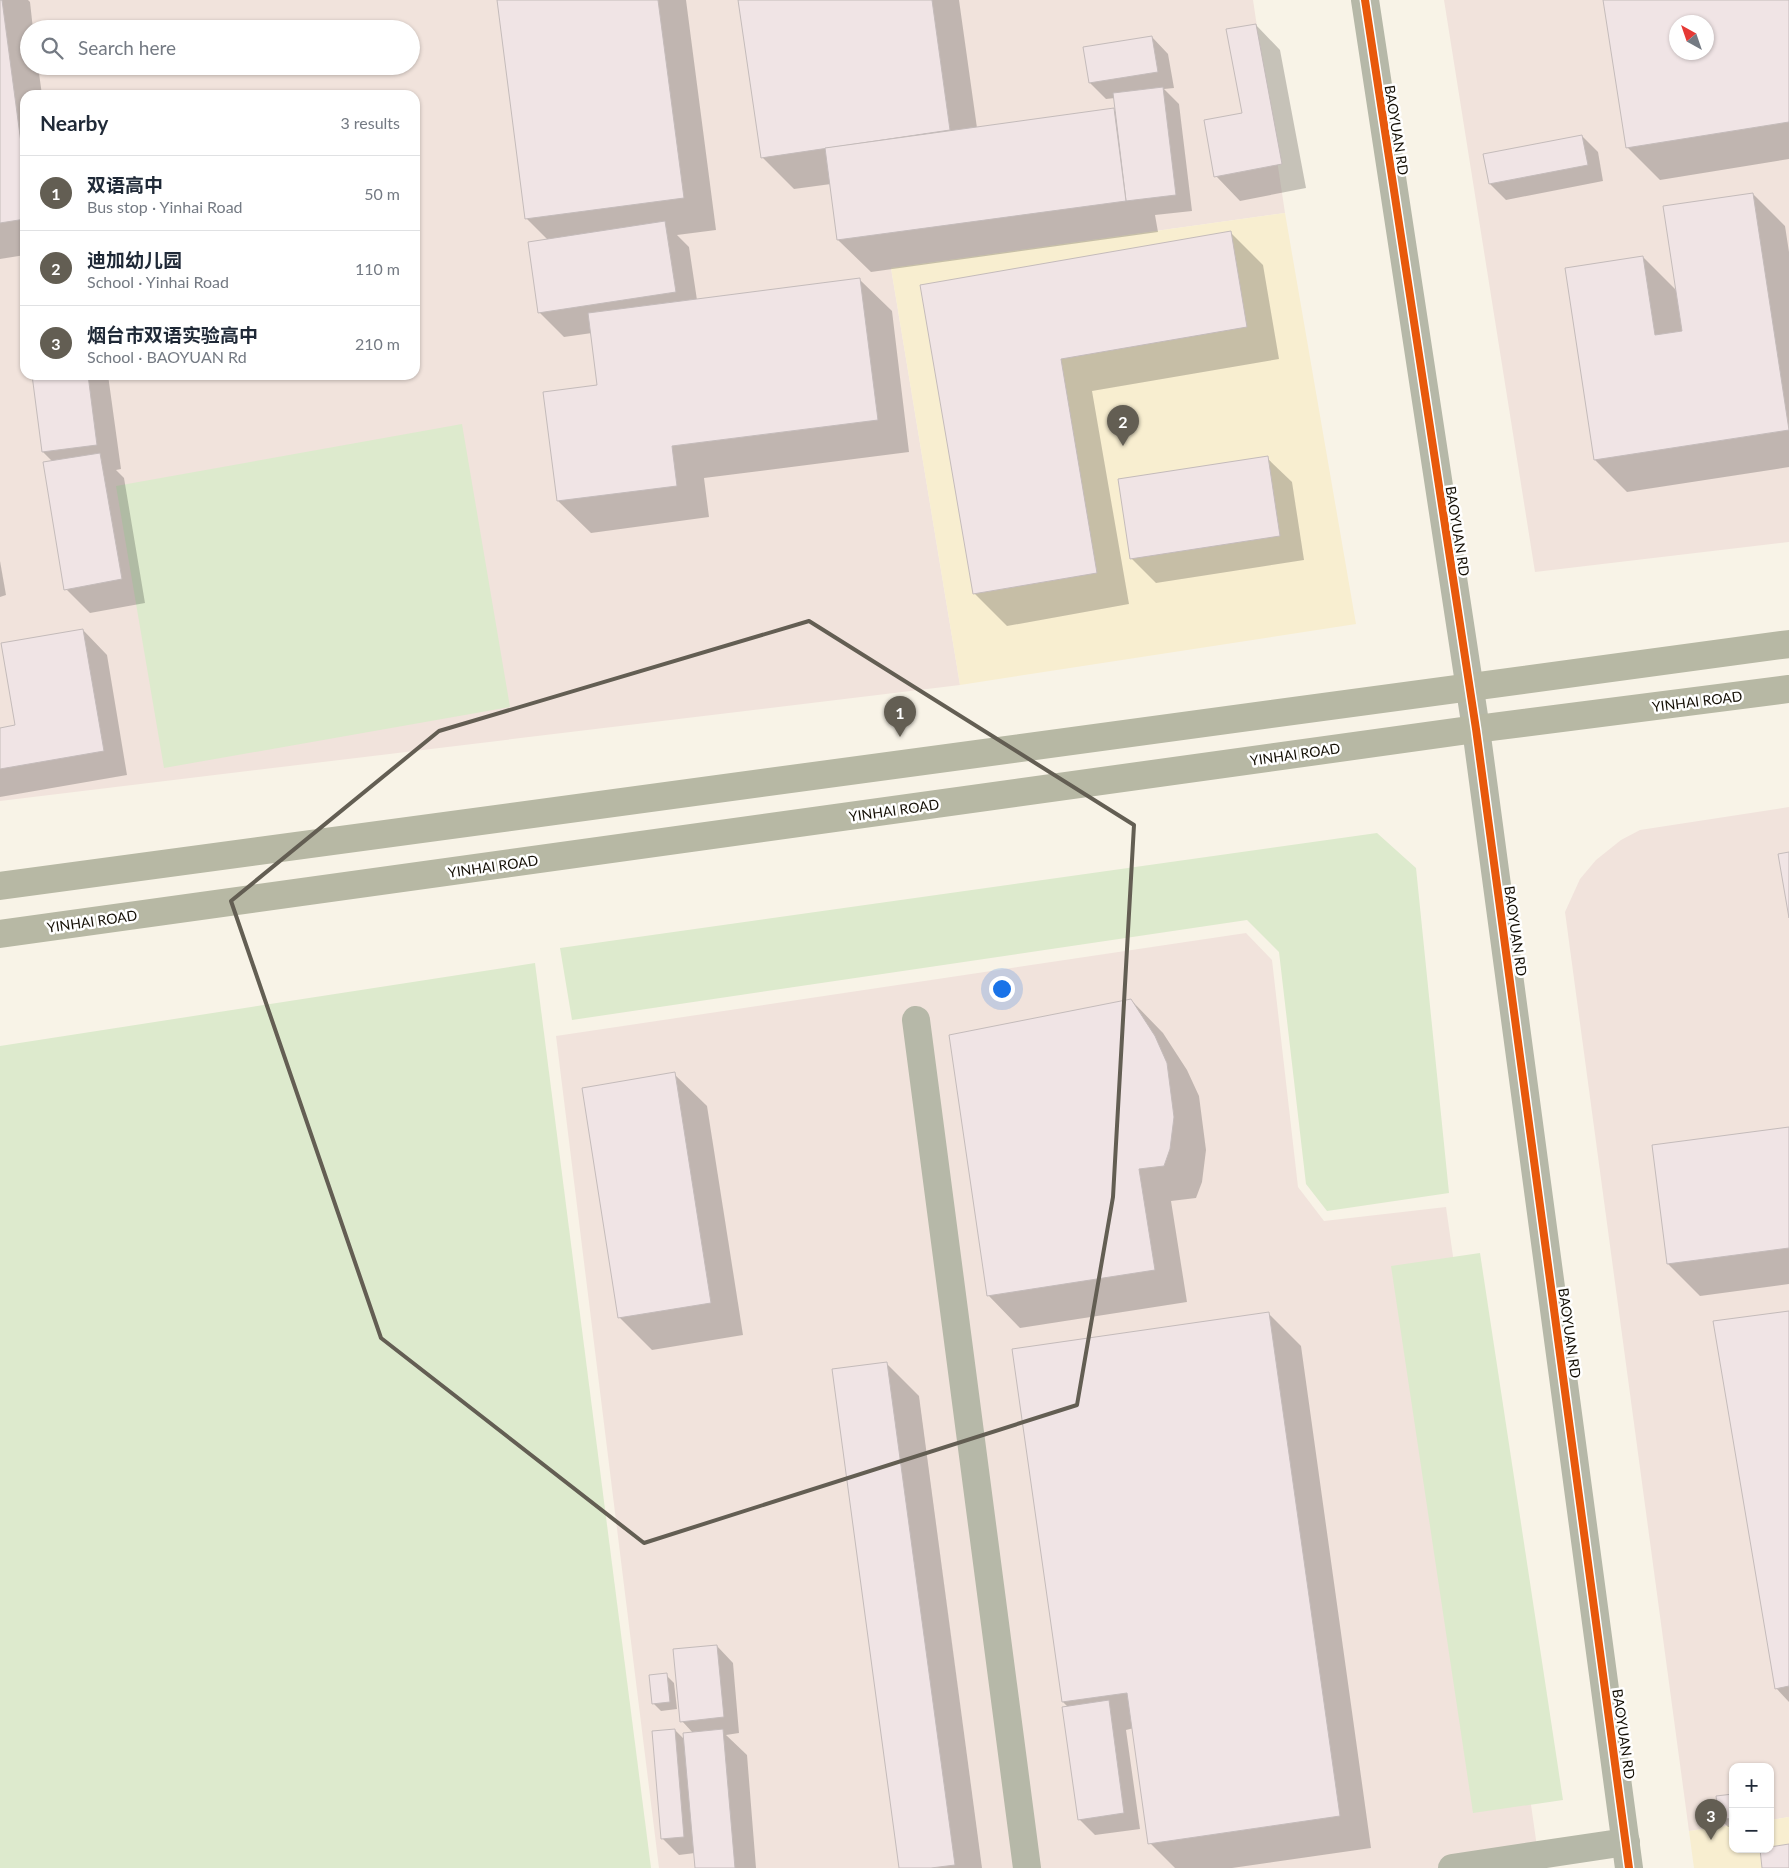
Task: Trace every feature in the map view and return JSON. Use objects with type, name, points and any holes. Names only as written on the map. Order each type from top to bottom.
[{"type":"main road","points":[[0,886],[1789,644]]},
{"type":"main road","name":"YINHAI ROAD","points":[[0,934],[1476,729],[1789,689]]},
{"type":"street","name":"BAOYUAN RD","points":[[1365,0],[1468,687],[1476,729],[1628,1855]]},
{"type":"street","points":[[916,1020],[1027,1868]]},
{"type":"street","points":[[1452,1868],[1628,1855]]},
{"type":"highlighted area","points":[[809,621],[1134,825],[1113,1197],[1077,1405],[644,1543],[381,1338],[231,901],[439,731]]},
{"type":"shaded area","points":[[0,0],[1253,0],[1285,213],[891,268],[960,685],[0,801]]},
{"type":"shaded area","points":[[1444,0],[1789,0],[1789,542],[1535,572]]},
{"type":"shaded area","points":[[1285,213],[1356,624],[960,685],[891,268]]},
{"type":"shaded area","points":[[1789,807],[1789,1817],[1774,1819],[1774,1763],[1729,1763],[1729,1826],[1689,1831],[1565,912],[1580,879],[1596,860],[1621,840],[1640,830]]},
{"type":"shaded area","points":[[1246,933],[1272,960],[1298,1187],[1324,1221],[1446,1207],[1540,1868],[659,1868],[556,1036]]},
{"type":"shaded area","points":[[1789,1817],[1789,1868],[1694,1868],[1689,1831],[1729,1826],[1729,1853],[1774,1853],[1774,1819]]},
{"type":"green space","points":[[462,424],[510,707],[164,768],[116,486]]},
{"type":"green space","points":[[1377,833],[1416,868],[1449,1193],[1327,1211],[1306,1184],[1279,952],[1247,920],[572,1020],[560,948]]},
{"type":"green space","points":[[535,963],[651,1868],[0,1868],[0,1046]]},
{"type":"green space","points":[[1480,1253],[1563,1800],[1473,1813],[1391,1266]]},
{"type":"building","points":[[0,0],[2,0],[20,135],[20,220],[0,223]]},
{"type":"building","points":[[497,0],[658,0],[684,198],[525,219]]},
{"type":"building","points":[[738,0],[932,0],[950,130],[761,158]]},
{"type":"building","points":[[1603,0],[1789,0],[1789,122],[1626,148]]},
{"type":"building","points":[[1256,24],[1282,164],[1214,177],[1204,120],[1242,113],[1226,29]]},
{"type":"building","points":[[1152,36],[1158,72],[1089,83],[1083,47]]},
{"type":"building","points":[[1163,87],[1176,195],[1126,201],[1113,93]]},
{"type":"building","points":[[1114,108],[1126,201],[837,240],[825,148]]},
{"type":"building","points":[[1582,135],[1588,165],[1489,184],[1483,154]]},
{"type":"building","points":[[1753,193],[1789,430],[1594,460],[1565,268],[1643,256],[1655,335],[1682,331],[1663,206]]},
{"type":"building","points":[[665,221],[676,292],[538,313],[528,242]]},
{"type":"building","points":[[1231,231],[1247,327],[1061,359],[1097,573],[973,594],[920,285]]},
{"type":"building","points":[[860,278],[878,420],[672,446],[677,486],[557,501],[543,392],[597,385],[588,313]]},
{"type":"building","points":[[33,380],[89,380],[97,445],[42,452]]},
{"type":"building","points":[[100,453],[122,579],[64,590],[43,462]]},
{"type":"building","points":[[1268,456],[1280,536],[1130,559],[1118,479]]},
{"type":"building","points":[[83,629],[104,751],[0,769],[0,728],[15,725],[1,643]]},
{"type":"building","points":[[1789,852],[1789,918],[1778,854]]},
{"type":"building","points":[[1131,999],[1155,1036],[1167,1063],[1174,1117],[1170,1149],[1164,1166],[1139,1169],[1155,1270],[987,1296],[949,1035]]},
{"type":"building","points":[[675,1072],[711,1303],[618,1318],[582,1088]]},
{"type":"building","points":[[1789,1127],[1789,1248],[1667,1264],[1652,1145]]},
{"type":"building","points":[[1789,1311],[1789,1686],[1775,1689],[1713,1321]]},
{"type":"building","points":[[1269,1312],[1340,1816],[1148,1844],[1127,1693],[1062,1702],[1012,1349]]},
{"type":"building","points":[[887,1362],[955,1865],[931,1868],[899,1868],[832,1369]]},
{"type":"building","points":[[717,1645],[724,1717],[680,1722],[673,1649]]},
{"type":"building","points":[[667,1673],[670,1702],[652,1704],[649,1675]]},
{"type":"building","points":[[1109,1700],[1124,1813],[1078,1820],[1062,1707]]},
{"type":"building","points":[[675,1729],[684,1837],[661,1839],[652,1731]]},
{"type":"building","points":[[723,1729],[735,1868],[695,1868],[683,1733]]},
{"type":"building","points":[[1729,1794],[1729,1819],[1719,1820],[1716,1796]]},
{"type":"building","points":[[1789,1844],[1789,1868],[1762,1868],[1760,1853],[1774,1853],[1774,1846]]},
{"type":"cycle path","points":[[1365,0],[1476,729],[1629,1868]]},
{"type":"place","name":"迪加幼儿园","points":[[1123,446]]},
{"type":"place","name":"双语高中","points":[[900,737]]},
{"type":"place","name":"烟台市双语实验高中","points":[[1711,1840]]}]
